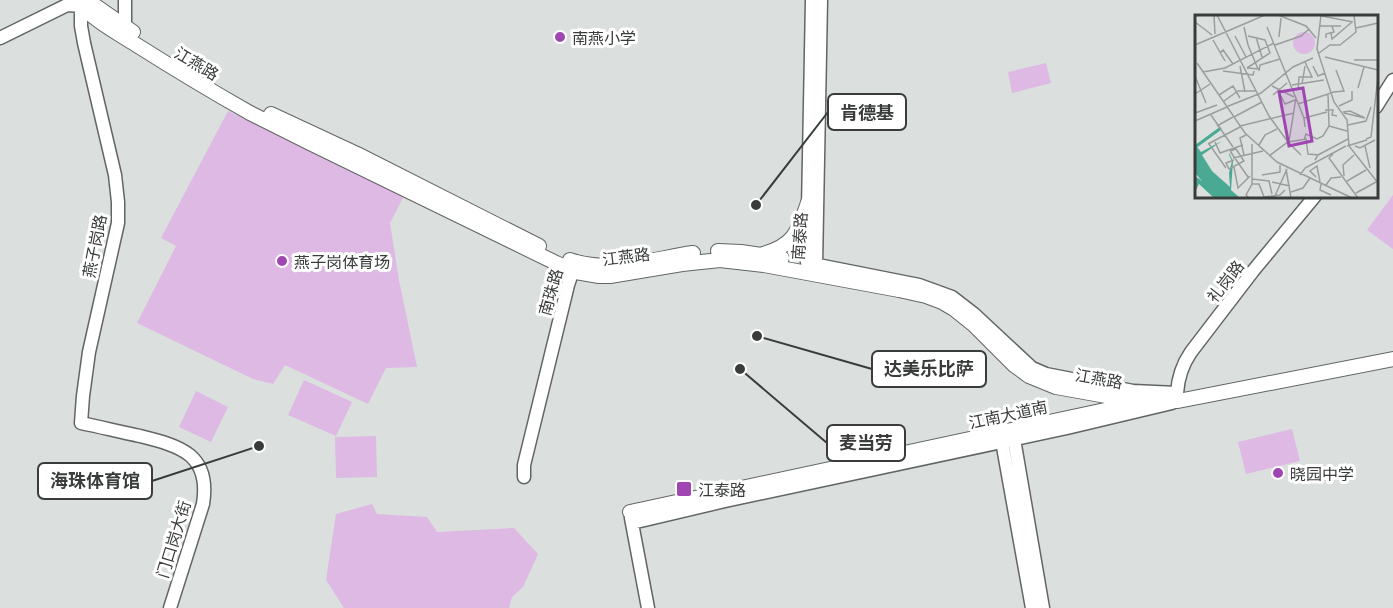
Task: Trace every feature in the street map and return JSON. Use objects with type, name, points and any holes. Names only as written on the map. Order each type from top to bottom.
[{"type":"main road","name":"江燕路","points":[[86,2],[226,91],[544,248],[575,268],[622,266],[699,252],[729,251],[762,255],[942,302],[974,325],[1014,365],[1029,376],[1056,387],[1123,399],[1178,402]]},
{"type":"main road","name":"江燕路","points":[[86,2],[105,24],[168,65],[250,113],[385,180],[575,268],[599,276],[610,276],[720,260],[811,267]]},
{"type":"main road","points":[[762,255],[776,251],[790,241],[801,224],[809,200]]},
{"type":"main road","name":"江南大道南","points":[[1178,402],[1393,350]]},
{"type":"main road","name":"江南大道南","points":[[1178,402],[1393,359]]},
{"type":"main road","points":[[1080,392],[1084,403],[1080,416]]},
{"type":"main road","name":"江南大道南","points":[[631,518],[1007,438],[1080,416],[1146,401]]},
{"type":"street","points":[[125,0],[125,27]]},
{"type":"street","name":"南泰路","points":[[811,267],[809,200],[812,0]]},
{"type":"street","name":"南泰路","points":[[811,267],[821,0]]},
{"type":"street","points":[[0,38],[67,5],[86,2]]},
{"type":"street","name":"燕子岗路","points":[[81,423],[88,352],[115,236],[118,213],[115,175],[81,26],[86,2]]},
{"type":"street","points":[[1378,105],[1393,80]]},
{"type":"street","name":"礼岗路","points":[[1178,402],[1180,371],[1184,362],[1253,271],[1313,198]]},
{"type":"street","name":"江燕路","points":[[811,267],[919,285],[952,297],[974,314],[1032,368],[1046,374],[1178,402]]},
{"type":"street","name":"南珠路","points":[[575,268],[525,477],[524,465],[544,379],[575,268]]},
{"type":"street","name":"江南大道南","points":[[1007,438],[1178,402]]},
{"type":"street","name":"门口岗大街","points":[[81,423],[182,449],[194,459],[203,475],[205,486],[202,504],[170,608]]},
{"type":"street","points":[[1007,438],[1032,608]]},
{"type":"street","points":[[1007,438],[1043,608]]},
{"type":"street","points":[[631,518],[648,608]]},
{"type":"shaded area","points":[[1046,63],[1051,83],[1012,93],[1008,72]]},
{"type":"shaded area","name":"燕子岗体育场","points":[[228,111],[404,196],[390,223],[417,367],[386,368],[368,404],[285,365],[273,384],[253,379],[137,323],[176,246],[161,238]]},
{"type":"shaded area","points":[[1393,195],[1393,249],[1367,230]]},
{"type":"shaded area","points":[[304,380],[352,402],[336,436],[288,415]]},
{"type":"shaded area","points":[[196,391],[228,407],[211,442],[179,427]]},
{"type":"shaded area","points":[[1292,429],[1300,461],[1246,474],[1238,442]]},
{"type":"shaded area","points":[[376,436],[377,477],[336,478],[335,437]]},
{"type":"shaded area","points":[[372,504],[377,514],[427,517],[437,532],[514,528],[538,554],[523,587],[512,597],[509,608],[344,608],[326,580],[336,514]]},
{"type":"place","name":"南燕小学","points":[[560,37]]},
{"type":"place","name":"肯德基","points":[[756,205]]},
{"type":"place","name":"燕子岗体育场","points":[[282,261]]},
{"type":"place","name":"达美乐比萨","points":[[757,336]]},
{"type":"place","name":"麦当劳","points":[[740,369]]},
{"type":"place","name":"海珠体育馆","points":[[259,446]]},
{"type":"place","name":"晓园中学","points":[[1278,473]]},
{"type":"place","name":"江泰路","points":[[684,489]]}]
